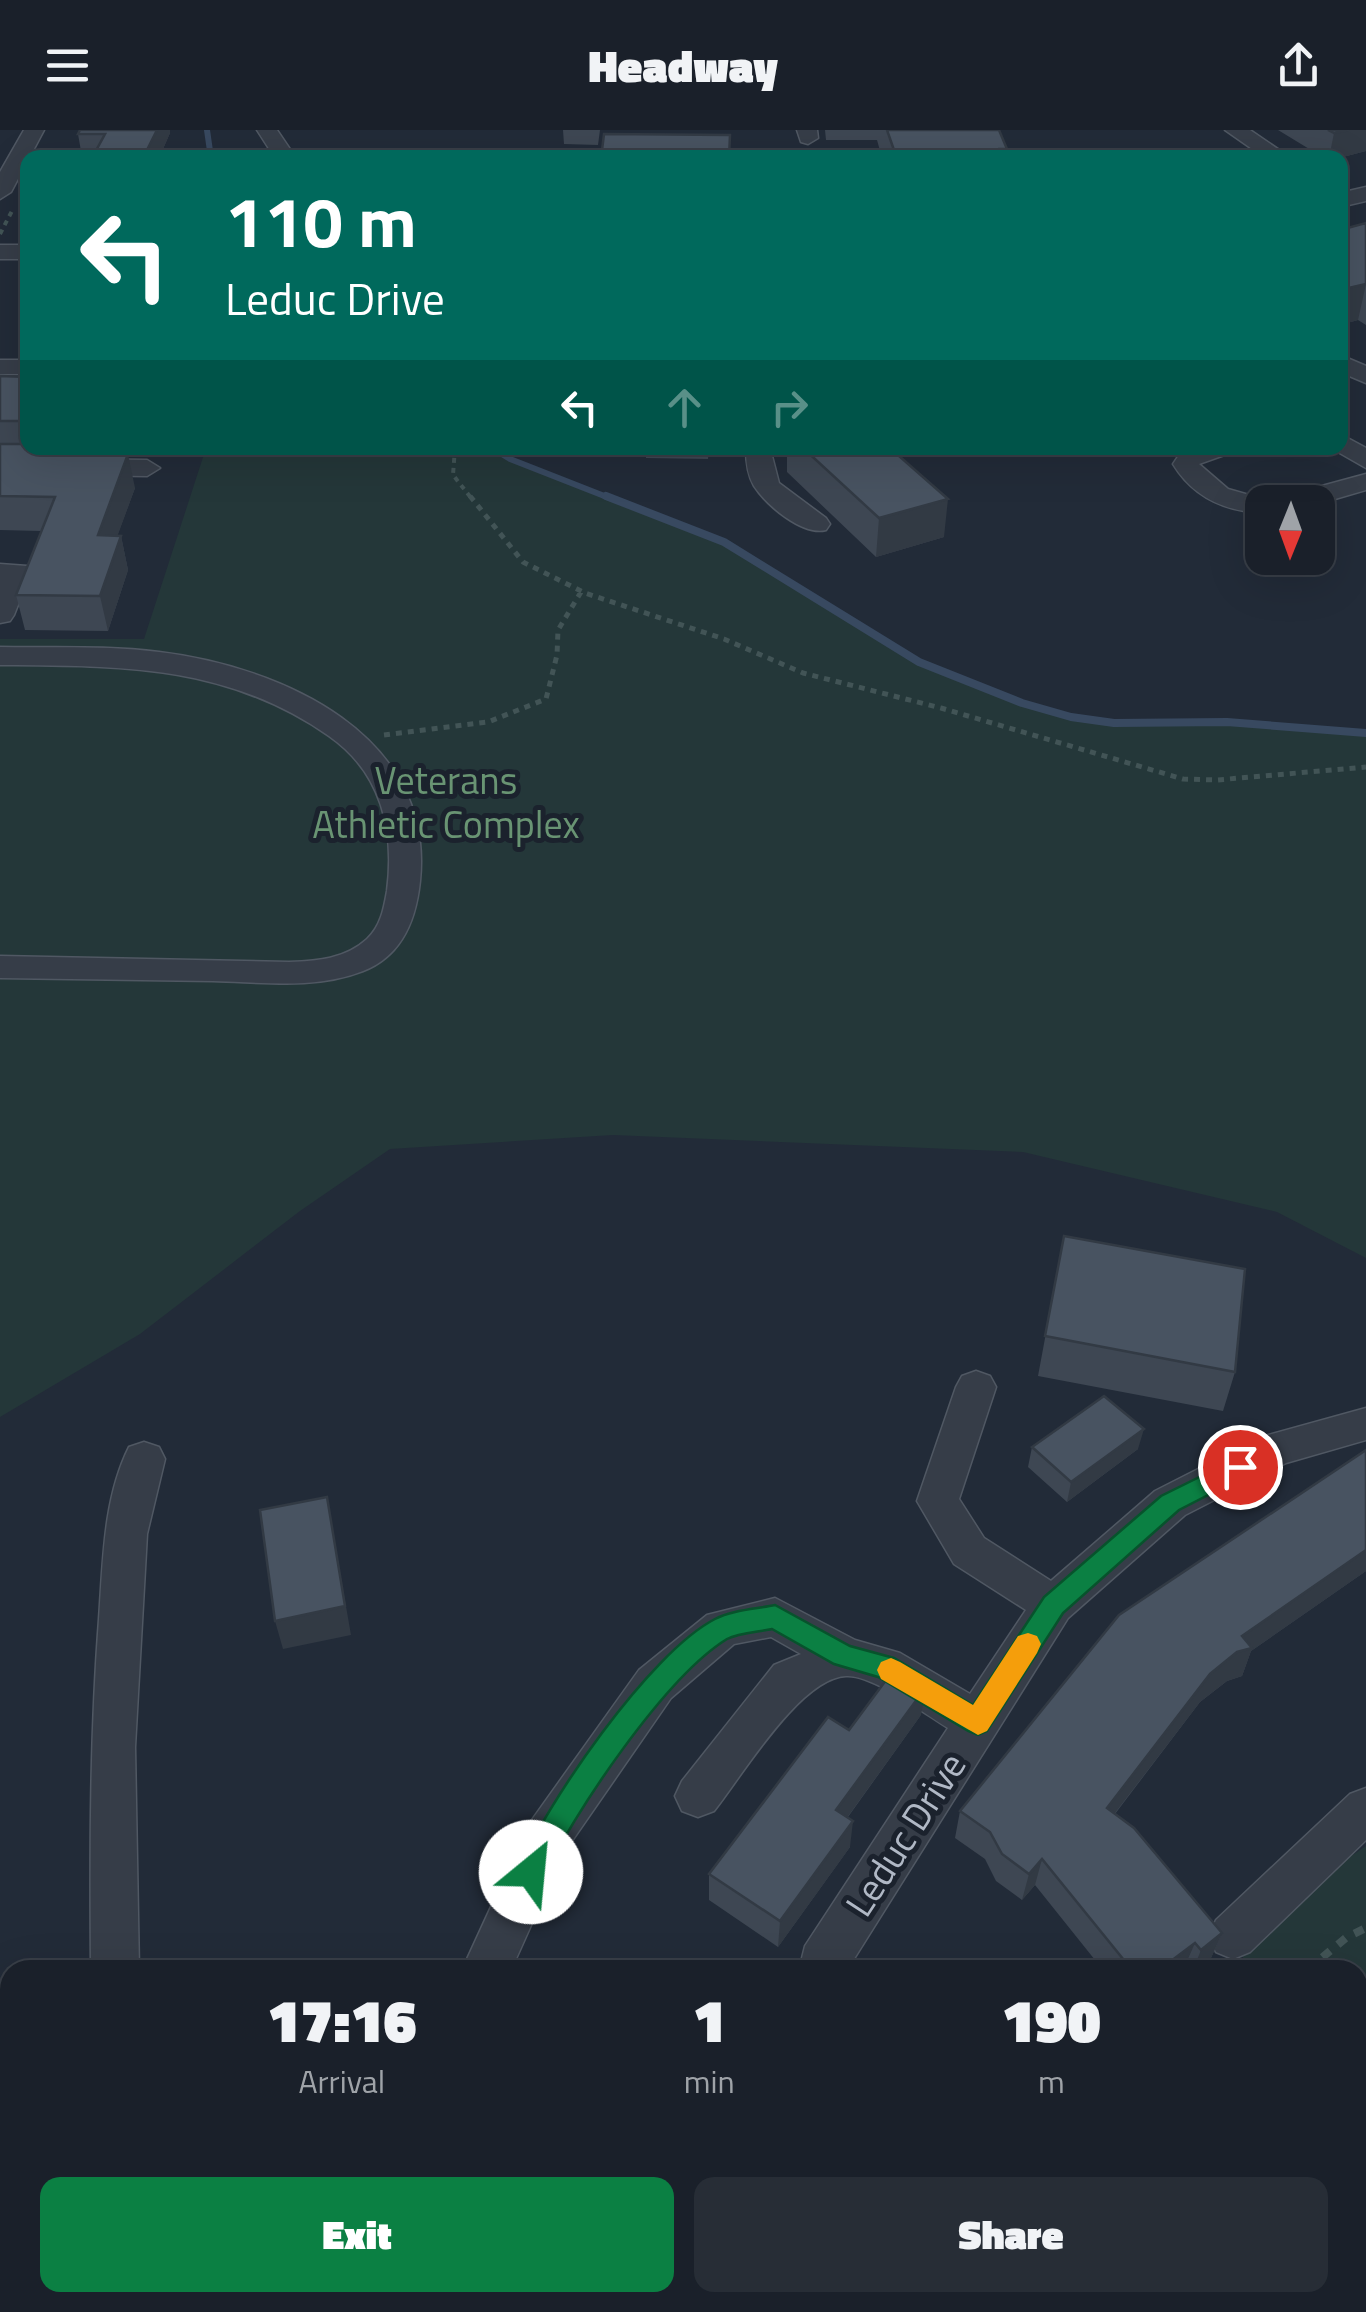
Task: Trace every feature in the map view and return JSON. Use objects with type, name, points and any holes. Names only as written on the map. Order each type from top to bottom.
[{"type":"street","points":[[1236,130],[1268,150]]},
{"type":"street","points":[[0,192],[20,156]]},
{"type":"street","points":[[758,455],[758,472],[768,489],[817,524]]},
{"type":"street","points":[[1197,455],[1186,464],[1192,475],[1218,496],[1245,504]]},
{"type":"street","points":[[0,466],[147,468]]},
{"type":"street","points":[[1335,491],[1366,482]]},
{"type":"street","points":[[0,572],[17,572],[0,615]]},
{"type":"street","points":[[0,656],[120,657],[181,664],[242,681],[294,704],[373,759],[392,791],[404,826],[401,911],[394,934],[378,950],[325,972],[0,967]]},
{"type":"street","points":[[976,1386],[938,1501],[969,1551],[1054,1605]]},
{"type":"street","name":"Leduc Drive","points":[[824,1960],[1054,1605],[1170,1503],[1275,1448],[1366,1424]]},
{"type":"street","points":[[115,1960],[112,1747],[126,1534],[144,1460]]},
{"type":"street","points":[[491,1960],[546,1840],[655,1684],[722,1628],[775,1617],[844,1656],[884,1667],[978,1722]]},
{"type":"street","points":[[698,1796],[790,1680],[844,1656]]},
{"type":"street","points":[[1233,1936],[1366,1809]]},
{"type":"path","points":[[453,455],[453,474],[523,562],[581,592],[724,639],[803,674],[941,708],[1166,775],[1217,780],[1366,768]]},
{"type":"path","points":[[351,741],[523,714],[546,699],[558,630],[581,592]]},
{"type":"path","points":[[1319,1960],[1346,1937],[1366,1928]]},
{"type":"green space","name":"Veterans Athletic Complex","points":[[204,455],[503,455],[724,542],[919,662],[1022,703],[1071,717],[1114,723],[1227,722],[1366,733],[1366,1258],[1277,1212],[1023,1152],[613,1135],[390,1149],[300,1211],[140,1334],[0,1417],[0,639],[144,639]]},
{"type":"green space","points":[[1366,1846],[1366,1960],[1244,1960],[1233,1936]]},
{"type":"building","points":[[80,130],[157,130],[147,150],[96,150],[105,134],[78,134]]},
{"type":"building","points":[[887,130],[999,130],[1007,149],[1000,150],[894,150]]},
{"type":"building","points":[[604,134],[730,135],[729,150],[602,150]]},
{"type":"building","points":[[1366,223],[1366,284],[1348,288],[1348,228]]},
{"type":"building","points":[[0,376],[20,377],[20,421],[0,421]]},
{"type":"building","points":[[0,444],[20,444],[20,455],[128,455],[98,535],[121,536],[100,596],[16,595],[55,497],[0,496]]},
{"type":"building","points":[[811,455],[898,455],[948,499],[879,518]]},
{"type":"building","points":[[1064,1236],[1245,1269],[1235,1372],[1045,1336]]},
{"type":"building","points":[[1104,1396],[1144,1429],[1071,1482],[1032,1447]]},
{"type":"building","points":[[1366,1450],[1366,1550],[1242,1636],[1252,1648],[1237,1652],[1210,1674],[1107,1808],[1134,1828],[1222,1933],[1201,1950],[1195,1943],[1172,1960],[1124,1960],[1042,1859],[1029,1874],[1002,1854],[990,1832],[960,1811],[1119,1615]]},
{"type":"building","points":[[327,1497],[345,1606],[275,1621],[260,1510]]},
{"type":"building","points":[[895,1668],[926,1687],[836,1810],[853,1821],[780,1921],[709,1874],[828,1717],[849,1730]]},
{"type":"waterway","points":[[207,130],[210,150]]},
{"type":"waterway","points":[[503,455],[612,499]]},
{"type":"waterway","points":[[606,496],[724,542],[919,662],[1022,703],[1071,717],[1114,723],[1227,722],[1366,733]]},
{"type":"slow traffic","points":[[891,1670],[978,1722],[1028,1644]]},
{"type":"route","points":[[531,1872],[546,1840],[655,1684],[722,1628],[775,1617],[844,1656],[884,1667],[978,1722],[1054,1605],[1170,1503],[1240,1467]]}]
